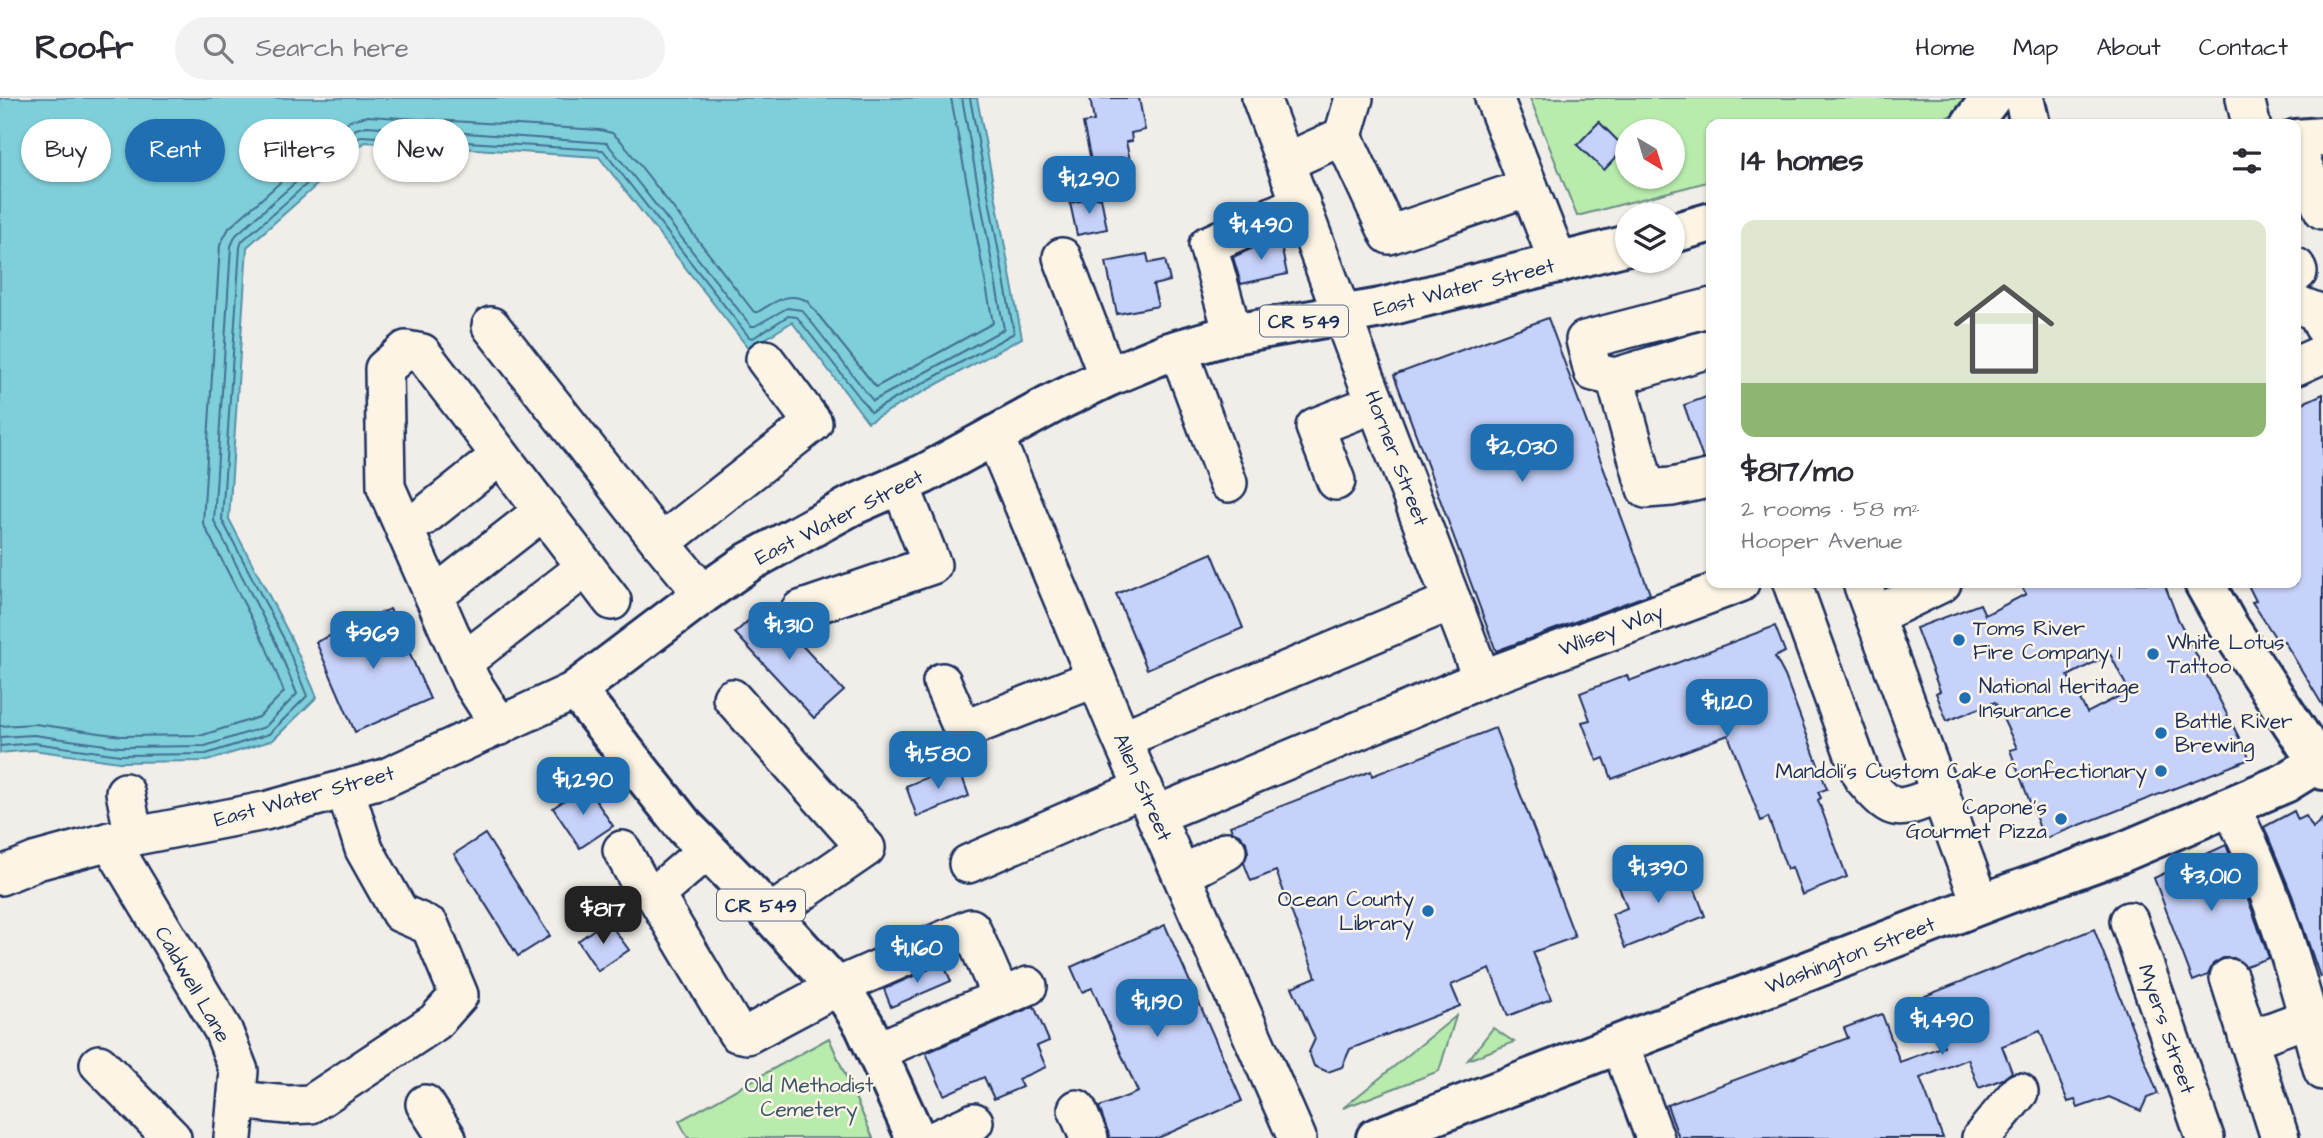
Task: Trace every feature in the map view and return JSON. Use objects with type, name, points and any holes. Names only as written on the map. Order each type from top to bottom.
[{"type":"main road","points":[[1975,119],[1991,98]]},
{"type":"main road","points":[[2024,98],[2029,119]]},
{"type":"main road","points":[[2301,139],[2323,137]]},
{"type":"main road","points":[[1685,230],[1706,224]]},
{"type":"main road","name":"East Water Street","points":[[576,690],[749,562],[851,506],[924,474],[1108,377],[1178,349],[1233,334],[1381,309],[1615,249]]},
{"type":"main road","points":[[2207,588],[2227,624],[2321,766]]},
{"type":"main road","name":"CR 549","points":[[576,690],[684,826],[837,986],[864,1025],[916,1138]]},
{"type":"main road","name":"Washington Street","points":[[1376,1138],[1981,904],[2118,854],[2321,766]]},
{"type":"street","name":"Horner Street","points":[[1262,98],[1342,314],[1393,422],[1452,601],[1482,679]]},
{"type":"street","points":[[1293,98],[1282,153],[1343,135]]},
{"type":"street","points":[[1354,98],[1343,135],[1389,235],[1529,187]]},
{"type":"street","points":[[1494,98],[1559,264]]},
{"type":"street","points":[[2245,98],[2250,119]]},
{"type":"street","points":[[2301,160],[2323,210]]},
{"type":"street","points":[[1233,334],[1208,245],[1301,203]]},
{"type":"street","points":[[1062,257],[1108,377]]},
{"type":"street","points":[[2301,287],[2323,326]]},
{"type":"street","points":[[1706,309],[1585,340],[1593,372],[1615,377],[1706,350]]},
{"type":"street","points":[[491,326],[703,594]]},
{"type":"street","points":[[1178,349],[1228,483]]},
{"type":"street","points":[[500,726],[471,681],[386,487],[384,369],[406,350],[422,353],[612,601]]},
{"type":"street","points":[[2301,364],[2323,354]]},
{"type":"street","points":[[662,543],[813,423],[765,359]]},
{"type":"street","points":[[1615,377],[1646,489],[1672,487],[1706,479]]},
{"type":"street","points":[[1336,481],[1315,427],[1393,422]]},
{"type":"street","name":"Allen Street","points":[[994,435],[1096,678],[1115,737],[1150,802],[1297,1138]]},
{"type":"street","points":[[422,518],[500,456]]},
{"type":"street","points":[[800,610],[932,565],[900,484]]},
{"type":"street","points":[[434,596],[543,511]]},
{"type":"street","points":[[463,662],[586,567]]},
{"type":"street","name":"Wilsey Way","points":[[968,864],[1150,802],[1727,588]]},
{"type":"street","points":[[1794,588],[1862,777],[1884,803],[1902,808],[1941,794]]},
{"type":"street","points":[[1919,588],[1868,599],[1981,904]]},
{"type":"street","points":[[1115,737],[1452,601]]},
{"type":"street","points":[[942,682],[963,730],[1096,678]]},
{"type":"street","name":"East Water Street","points":[[0,876],[37,861],[122,839],[265,811],[385,778],[576,690]]},
{"type":"street","points":[[732,698],[866,848],[770,914]]},
{"type":"street","points":[[237,1100],[287,1105],[310,1104],[435,1022],[459,995],[430,926],[400,913],[364,849],[345,789]]},
{"type":"street","name":"Caldwell Lane","points":[[125,792],[122,839],[194,999],[223,1030],[239,1071],[234,1138]]},
{"type":"street","points":[[2230,806],[2265,885],[2311,977],[2308,1018],[2323,1071]]},
{"type":"street","points":[[622,850],[641,885],[654,895],[737,1033],[747,1035],[837,986],[971,928],[1015,991],[877,1051]]},
{"type":"street","points":[[654,895],[707,850]]},
{"type":"street","points":[[1182,875],[1227,851]]},
{"type":"street","name":"Myers Street","points":[[2129,921],[2205,1138]]},
{"type":"street","points":[[2229,978],[2280,1138]]},
{"type":"street","points":[[2248,1040],[2308,1018]]},
{"type":"street","points":[[1620,1045],[1655,1138]]},
{"type":"street","points":[[99,1064],[172,1138]]},
{"type":"street","points":[[1981,1138],[2019,1093]]},
{"type":"street","points":[[425,1104],[447,1138]]},
{"type":"street","points":[[939,1138],[974,1122]]},
{"type":"green space","points":[[1530,98],[1968,98],[1961,107],[1942,119],[1706,119],[1706,182],[1685,188],[1685,119],[1615,119],[1615,189],[1680,189],[1627,203],[1615,203],[1615,206],[1577,216]]},
{"type":"green space","points":[[1456,1016],[1439,1071],[1343,1108]]},
{"type":"green space","points":[[1493,1028],[1514,1042],[1468,1060]]},
{"type":"green space","name":"Old Methodist Cemetery","points":[[829,1038],[873,1138],[688,1138],[679,1121]]},
{"type":"water","points":[[0,98],[977,98],[1022,338],[868,422],[792,322],[749,349],[599,157],[469,149],[469,119],[373,119],[373,143],[365,142],[359,147],[359,119],[239,119],[239,182],[320,182],[247,247],[229,519],[290,636],[317,697],[273,740],[207,761],[119,762],[33,750],[0,753]]},
{"type":"building","points":[[1090,98],[1139,98],[1145,130],[1131,133],[1132,141],[1126,142],[1136,187],[1098,194],[1083,123],[1094,121]]},
{"type":"building","points":[[1599,122],[1615,138],[1615,158],[1604,170],[1577,145]]},
{"type":"building","points":[[1101,197],[1107,229],[1077,235],[1070,203]]},
{"type":"building","points":[[1279,236],[1287,274],[1241,284],[1233,257]]},
{"type":"building","points":[[1147,254],[1149,263],[1165,260],[1170,281],[1153,285],[1158,306],[1117,314],[1106,262]]},
{"type":"building","points":[[1548,318],[1650,594],[1496,651],[1394,375]]},
{"type":"building","points":[[2323,394],[2323,706],[2284,641],[2279,643],[2252,602],[2256,601],[2250,588],[2301,588],[2301,404]]},
{"type":"building","points":[[1706,397],[1706,459],[1703,459],[1684,405]]},
{"type":"building","points":[[1212,553],[1243,628],[1147,669],[1116,594]]},
{"type":"building","points":[[2023,588],[2166,588],[2178,619],[2250,759],[2044,839],[2010,750],[2017,748],[1995,702],[1947,721],[1936,693],[1940,691],[1916,628],[1980,604],[1985,615],[2026,594]],"holes":[[[2110,654],[2129,691],[2087,713],[2068,676]]]},
{"type":"building","points":[[765,605],[844,691],[814,718],[735,633]]},
{"type":"building","points":[[390,609],[430,699],[355,732],[316,642]]},
{"type":"building","points":[[1775,626],[1785,652],[1775,657],[1785,676],[1827,789],[1818,792],[1821,798],[1818,800],[1847,877],[1802,895],[1792,867],[1787,869],[1768,817],[1761,821],[1728,735],[1612,779],[1604,758],[1597,761],[1582,722],[1590,720],[1580,693],[1627,675],[1629,681]]},
{"type":"building","name":"Ocean County Library","points":[[1495,728],[1575,937],[1533,952],[1551,999],[1508,1016],[1490,969],[1451,985],[1460,1006],[1350,1049],[1342,1067],[1328,1072],[1314,1066],[1309,1052],[1315,1039],[1292,987],[1316,977],[1276,871],[1251,881],[1244,863],[1248,852],[1246,842],[1232,831],[1230,826],[1371,771],[1372,776]]},
{"type":"building","points":[[958,765],[969,796],[917,817],[906,786]]},
{"type":"building","points":[[586,786],[613,826],[580,848],[553,808]]},
{"type":"building","points":[[2294,811],[2298,820],[2306,816],[2313,828],[2323,818],[2323,976],[2320,977],[2292,895],[2264,827]]},
{"type":"building","points":[[485,834],[550,936],[518,956],[454,854]]},
{"type":"building","points":[[2226,845],[2269,958],[2246,966],[2234,958],[2223,958],[2213,964],[2208,975],[2193,981],[2154,878]]},
{"type":"building","points":[[1684,861],[1705,916],[1625,948],[1612,914],[1627,908],[1619,887]]},
{"type":"building","points":[[607,920],[629,950],[598,971],[578,941]]},
{"type":"building","points":[[1165,925],[1242,1101],[1158,1138],[1110,1138],[1099,1107],[1138,1092],[1092,988],[1082,992],[1071,967]]},
{"type":"building","points":[[2094,929],[2158,1094],[2147,1098],[2141,1111],[2109,1097],[2078,1108],[2075,1100],[2068,1102],[2040,1031],[2002,1046],[2012,1072],[2003,1079],[1979,1088],[1968,1059],[1920,1078],[1943,1138],[1679,1138],[1667,1105],[1848,1038],[1844,1028],[1882,1014],[1900,1062],[1944,1046],[1925,996]]},
{"type":"building","points":[[943,963],[951,981],[891,1007],[884,989]]},
{"type":"building","points":[[1034,1006],[1049,1041],[1037,1046],[1046,1067],[1018,1079],[1022,1087],[994,1099],[984,1077],[944,1095],[926,1053]]},
{"type":"place","name":"Toms River Fire Company 1","points":[[1959,640]]},
{"type":"place","name":"White Lotus Tattoo","points":[[2153,654]]},
{"type":"place","name":"National Heritage Insurance","points":[[1965,698]]},
{"type":"place","name":"Battle River Brewing","points":[[2161,733]]},
{"type":"place","name":"Mandoli's Custom Cake Confectionary","points":[[2161,771]]},
{"type":"place","name":"Capone's Gourmet Pizza","points":[[2061,819]]},
{"type":"place","name":"Ocean County Library","points":[[1428,911]]}]
